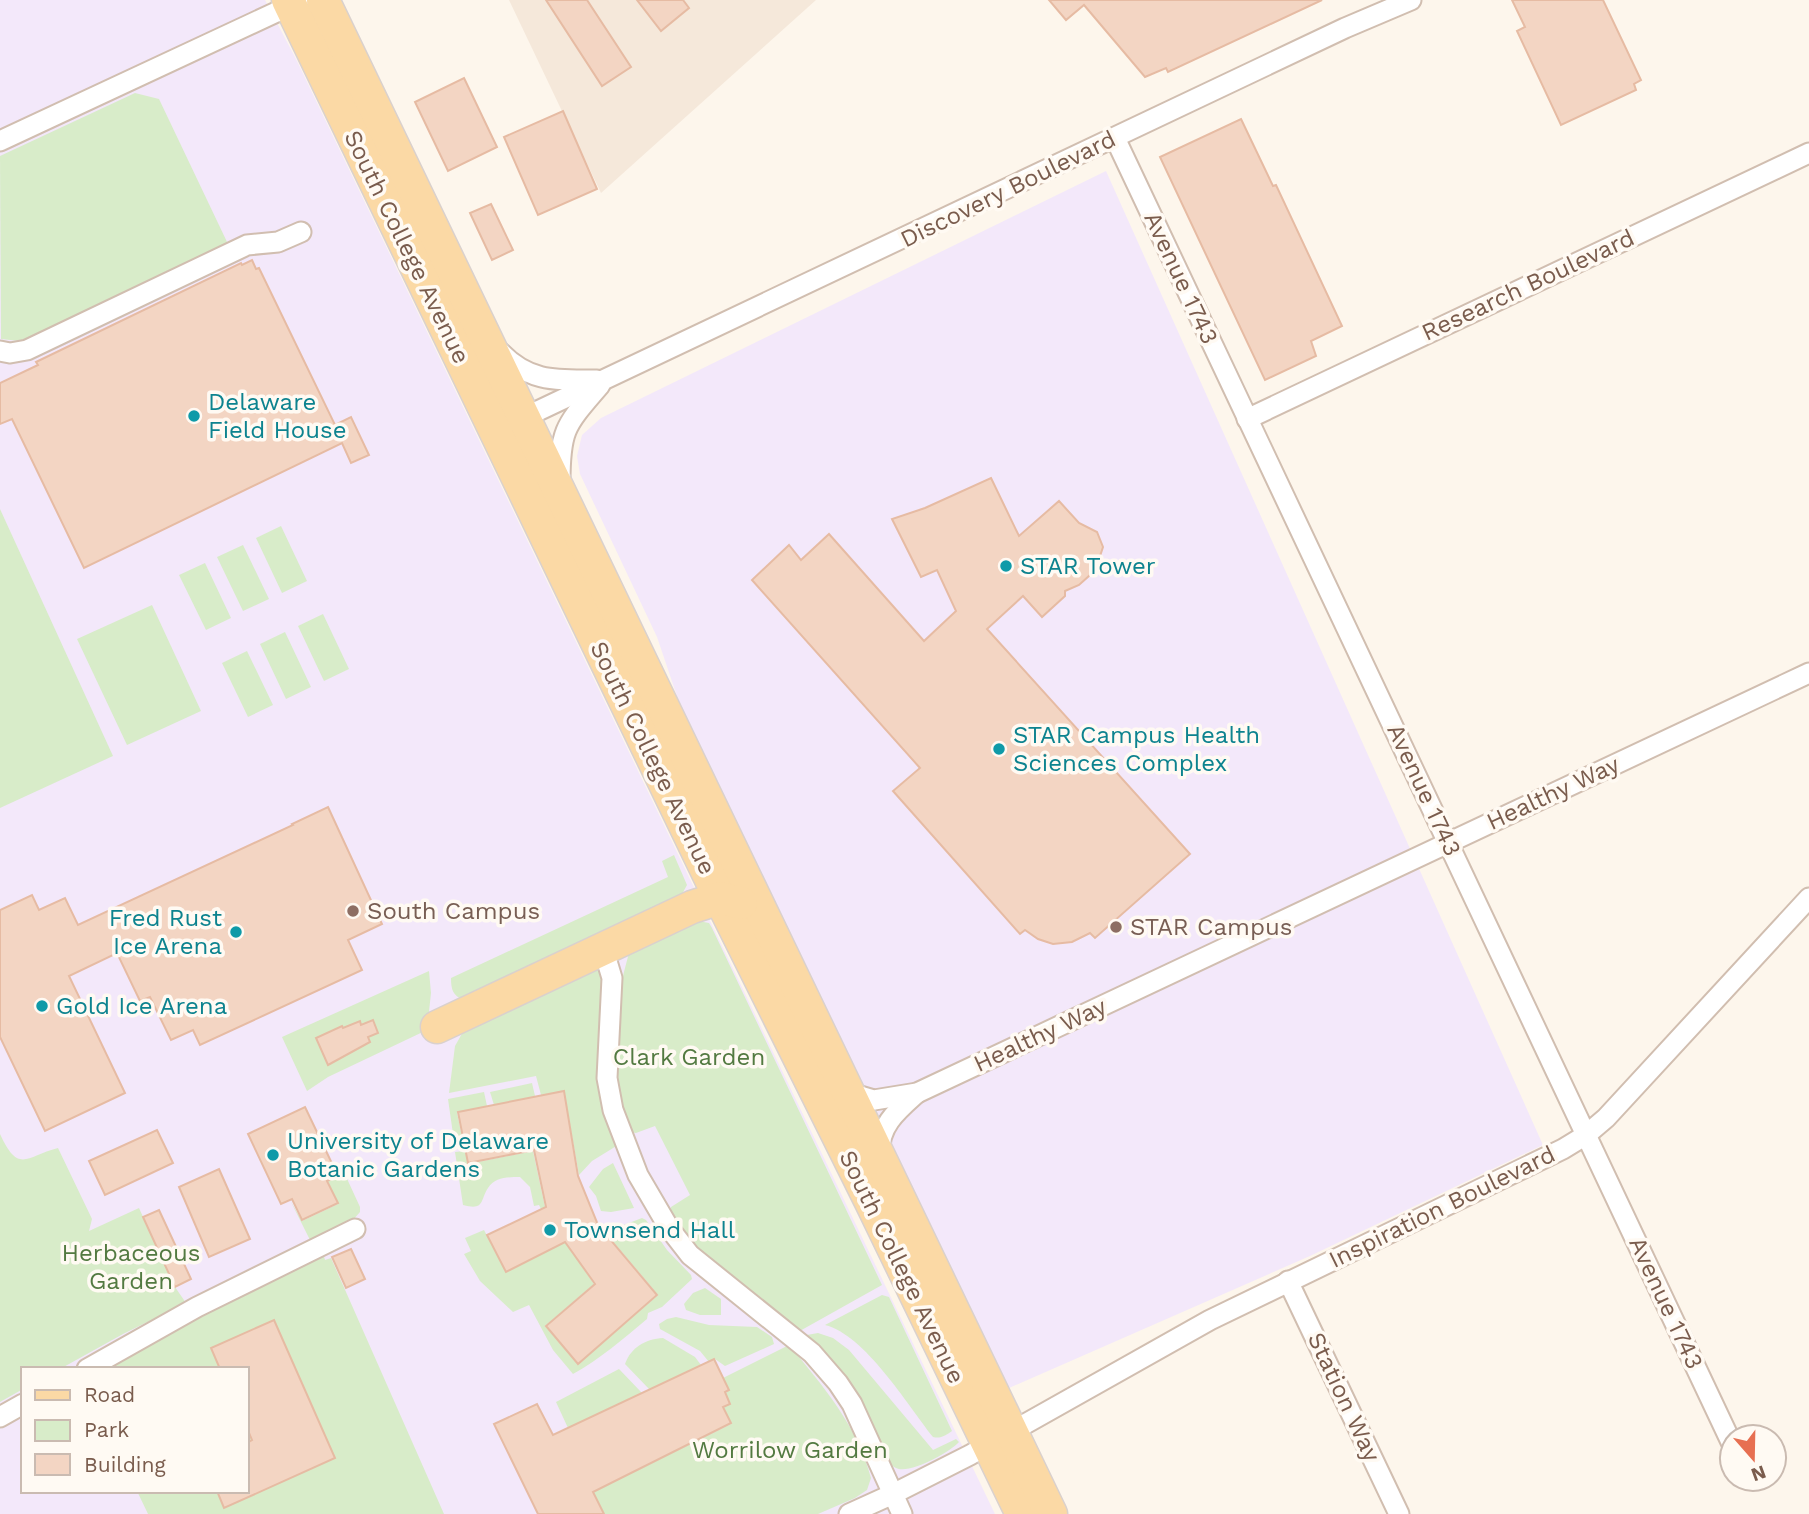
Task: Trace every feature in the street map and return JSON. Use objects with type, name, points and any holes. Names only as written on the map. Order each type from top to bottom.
[{"type":"main road","name":"South College Avenue","points":[[323,0],[881,1161],[1000,1438],[1022,1514]]},
{"type":"main road","name":"South College Avenue","points":[[293,2],[720,898],[872,1202],[1000,1438],[1052,1514]]},
{"type":"main road","points":[[437,1027],[692,907],[720,898],[759,908]]},
{"type":"street","name":"Discovery Boulevard","points":[[523,418],[1345,28],[1411,0]]},
{"type":"street","points":[[0,141],[293,2]]},
{"type":"street","name":"Avenue 1743","points":[[1115,138],[1722,1423]]},
{"type":"street","name":"Research Boulevard","points":[[1248,419],[1809,153]]},
{"type":"street","points":[[0,351],[10,353],[27,350],[247,245],[278,242],[302,232]]},
{"type":"street","name":"Discovery Boulevard","points":[[484,335],[511,364],[538,378],[606,379]]},
{"type":"street","name":"Discovery Boulevard","points":[[560,494],[561,449],[565,429],[606,379]]},
{"type":"street","name":"Healthy Way","points":[[847,1092],[874,1100],[918,1093],[1809,673]]},
{"type":"street","name":"Inspiration Boulevard","points":[[849,1514],[1000,1438],[1154,1350],[1288,1281],[1550,1156],[1586,1135],[1606,1118],[1809,898]]},
{"type":"street","points":[[603,948],[612,978],[607,1078],[613,1110],[638,1175],[669,1228],[690,1255],[812,1353],[838,1383],[852,1404],[902,1514]]},
{"type":"street","name":"Healthy Way","points":[[881,1161],[881,1138],[885,1128],[900,1109],[918,1093]]},
{"type":"street","points":[[90,1367],[197,1307],[355,1229]]},
{"type":"street","name":"Station Way","points":[[1288,1281],[1399,1514]]},
{"type":"street","points":[[0,1417],[21,1405]]},
{"type":"shaded area","name":"South Campus","points":[[0,0],[265,0],[297,61],[995,1514],[0,1514]]},
{"type":"shaded area","points":[[509,0],[816,0],[601,193]]},
{"type":"shaded area","name":"STAR Campus","points":[[1106,171],[1543,1145],[1310,1256],[1009,1388],[681,708],[657,637],[580,474],[577,456],[582,435],[601,418]]},
{"type":"green space","points":[[135,93],[159,99],[228,244],[27,338],[19,341],[1,339],[0,156]]},
{"type":"green space","points":[[0,509],[113,756],[0,808]]},
{"type":"green space","points":[[281,526],[307,581],[282,593],[256,538]]},
{"type":"green space","points":[[243,545],[269,599],[243,611],[217,557]]},
{"type":"green space","points":[[205,563],[231,618],[206,630],[179,575]]},
{"type":"green space","points":[[152,605],[201,711],[127,745],[77,639]]},
{"type":"green space","points":[[323,614],[349,669],[324,681],[298,626]]},
{"type":"green space","points":[[285,632],[311,687],[286,699],[260,644]]},
{"type":"green space","points":[[247,651],[273,705],[248,717],[222,663]]},
{"type":"green space","points":[[674,855],[687,885],[681,896],[463,1000],[453,992],[451,978],[668,877],[662,861]]},
{"type":"green space","name":"Clark Garden","points":[[698,921],[709,923],[712,928],[882,1285],[798,1332],[696,1251],[670,1215],[671,1207],[690,1195],[655,1126],[636,1133],[630,1132],[616,1096],[613,1039],[621,983],[631,946]]},
{"type":"green space","points":[[589,967],[598,970],[602,981],[599,1077],[618,1145],[592,1161],[579,1175],[564,1091],[541,1095],[536,1076],[449,1093],[455,1046],[464,1030]]},
{"type":"green space","points":[[429,971],[431,993],[427,1030],[328,1077],[307,1091],[282,1037]]},
{"type":"green space","points":[[532,1083],[535,1096],[494,1105],[490,1092]]},
{"type":"green space","points":[[484,1092],[487,1106],[457,1113],[464,1146],[455,1148],[448,1099]]},
{"type":"green space","name":"Herbaceous Garden","points":[[0,1134],[18,1159],[31,1158],[58,1148],[92,1219],[89,1231],[139,1208],[175,1287],[186,1303],[64,1367],[21,1367],[21,1390],[0,1402]]},
{"type":"green space","points":[[465,1151],[468,1164],[533,1151],[545,1207],[541,1209],[539,1205],[534,1206],[530,1187],[520,1177],[506,1178],[491,1184],[481,1203],[475,1207],[463,1205],[455,1152]]},
{"type":"green space","points":[[613,1163],[634,1208],[601,1211],[596,1196],[589,1187],[603,1169]]},
{"type":"green space","points":[[343,1170],[360,1212],[352,1221],[310,1240],[290,1200],[302,1221],[338,1204],[328,1181],[338,1177],[337,1173]]},
{"type":"green space","points":[[642,1218],[692,1279],[662,1307],[648,1313],[647,1319],[620,1341],[573,1374],[553,1350],[529,1305],[513,1312],[480,1281],[464,1254],[471,1251],[465,1238],[484,1230],[506,1272],[565,1242],[594,1284],[545,1326],[578,1364],[658,1295],[599,1225],[621,1226]]},
{"type":"green space","points":[[323,1253],[325,1260],[331,1258],[444,1514],[148,1514],[138,1493],[248,1493],[248,1367],[105,1367]]},
{"type":"green space","points":[[705,1288],[721,1299],[721,1315],[700,1315],[686,1310],[684,1304],[693,1293]]},
{"type":"green space","points":[[882,1295],[889,1297],[952,1431],[943,1436],[933,1437],[870,1356],[840,1331],[825,1325]]},
{"type":"green space","points":[[676,1317],[709,1325],[757,1327],[772,1337],[774,1344],[725,1366],[715,1359],[709,1362],[700,1351],[660,1329],[659,1324]]},
{"type":"green space","points":[[818,1333],[833,1338],[849,1350],[933,1450],[956,1439],[959,1442],[939,1456],[919,1465],[902,1469],[892,1466],[801,1336]]},
{"type":"green space","points":[[663,1338],[695,1357],[701,1365],[650,1390],[625,1364],[631,1353],[640,1345]]},
{"type":"green space","name":"Worrilow Garden","points":[[789,1345],[848,1423],[871,1478],[867,1490],[818,1514],[604,1514],[593,1492],[731,1424],[724,1407],[730,1404],[726,1393],[729,1390],[723,1378]]},
{"type":"green space","points":[[619,1369],[642,1393],[568,1428],[556,1402]]},
{"type":"building","points":[[546,0],[587,0],[631,67],[602,86]]},
{"type":"building","points":[[637,0],[683,0],[689,8],[661,31]]},
{"type":"building","points":[[1049,0],[1322,0],[1168,72],[1166,68],[1145,77],[1084,5],[1066,20]]},
{"type":"building","points":[[1512,0],[1603,0],[1641,80],[1634,84],[1636,90],[1561,125],[1517,31],[1525,27]]},
{"type":"building","points":[[464,78],[497,147],[448,171],[415,102]]},
{"type":"building","points":[[563,111],[597,189],[538,215],[504,137]]},
{"type":"building","points":[[1241,119],[1273,186],[1276,185],[1342,326],[1311,341],[1316,356],[1265,380],[1160,157]]},
{"type":"building","points":[[491,204],[513,250],[492,260],[470,213]]},
{"type":"building","name":"Delaware Field House","points":[[252,260],[256,269],[259,268],[335,425],[351,417],[369,455],[351,463],[342,443],[84,568],[12,419],[0,424],[0,383],[38,365],[36,362]]},
{"type":"building","name":"STAR Campus Health Sciences Complex","points":[[991,478],[1019,536],[1059,501],[1079,523],[1097,532],[1103,547],[1090,575],[1079,585],[1065,591],[1065,596],[1042,617],[1023,596],[987,629],[1190,854],[1095,938],[1090,933],[1072,942],[1053,944],[1038,939],[1025,930],[1020,934],[893,791],[920,768],[752,580],[789,545],[801,560],[829,534],[924,641],[956,611],[937,570],[921,577],[892,519],[925,508]]},
{"type":"building","name":"Fred Rust Ice Arena","points":[[328,807],[382,924],[348,940],[362,970],[200,1045],[193,1030],[171,1040],[150,997],[140,1001],[117,953],[69,976],[125,1093],[45,1131],[0,1037],[0,910],[32,895],[39,910],[65,898],[78,925]]},
{"type":"building","points":[[373,1020],[378,1033],[368,1037],[370,1042],[328,1065],[316,1038],[342,1026],[343,1028],[360,1021],[361,1025]]},
{"type":"building","name":"Townsend Hall","points":[[564,1091],[578,1176],[598,1225],[657,1295],[578,1364],[546,1326],[595,1284],[565,1242],[506,1272],[487,1235],[546,1207],[534,1150],[468,1163],[458,1112]]},
{"type":"building","name":"University of Delaware Botanic Gardens","points":[[305,1107],[338,1176],[327,1181],[338,1203],[302,1220],[292,1199],[281,1204],[248,1134]]},
{"type":"building","points":[[157,1130],[173,1163],[105,1195],[89,1161]]},
{"type":"building","points":[[219,1169],[250,1239],[209,1257],[179,1187]]},
{"type":"building","points":[[159,1210],[191,1279],[175,1287],[143,1217]]},
{"type":"building","points":[[351,1249],[365,1279],[346,1288],[332,1257]]},
{"type":"building","points":[[274,1320],[335,1458],[224,1508],[218,1493],[248,1493],[248,1442],[252,1440],[248,1430],[248,1367],[219,1367],[211,1348]]},
{"type":"building","points":[[714,1359],[729,1390],[725,1392],[730,1404],[723,1407],[731,1423],[593,1492],[604,1514],[538,1514],[494,1424],[537,1404],[553,1435]]},
{"type":"place","name":"Delaware Field House","points":[[194,416]]},
{"type":"place","name":"STAR Tower","points":[[1006,566]]},
{"type":"place","name":"STAR Campus Health Sciences Complex","points":[[999,749]]},
{"type":"place","name":"South Campus","points":[[353,911]]},
{"type":"place","name":"STAR Campus","points":[[1116,927]]},
{"type":"place","name":"Fred Rust Ice Arena","points":[[236,932]]},
{"type":"place","name":"Gold Ice Arena","points":[[42,1006]]},
{"type":"place","name":"University of Delaware Botanic Gardens","points":[[273,1155]]},
{"type":"place","name":"Townsend Hall","points":[[550,1230]]}]
